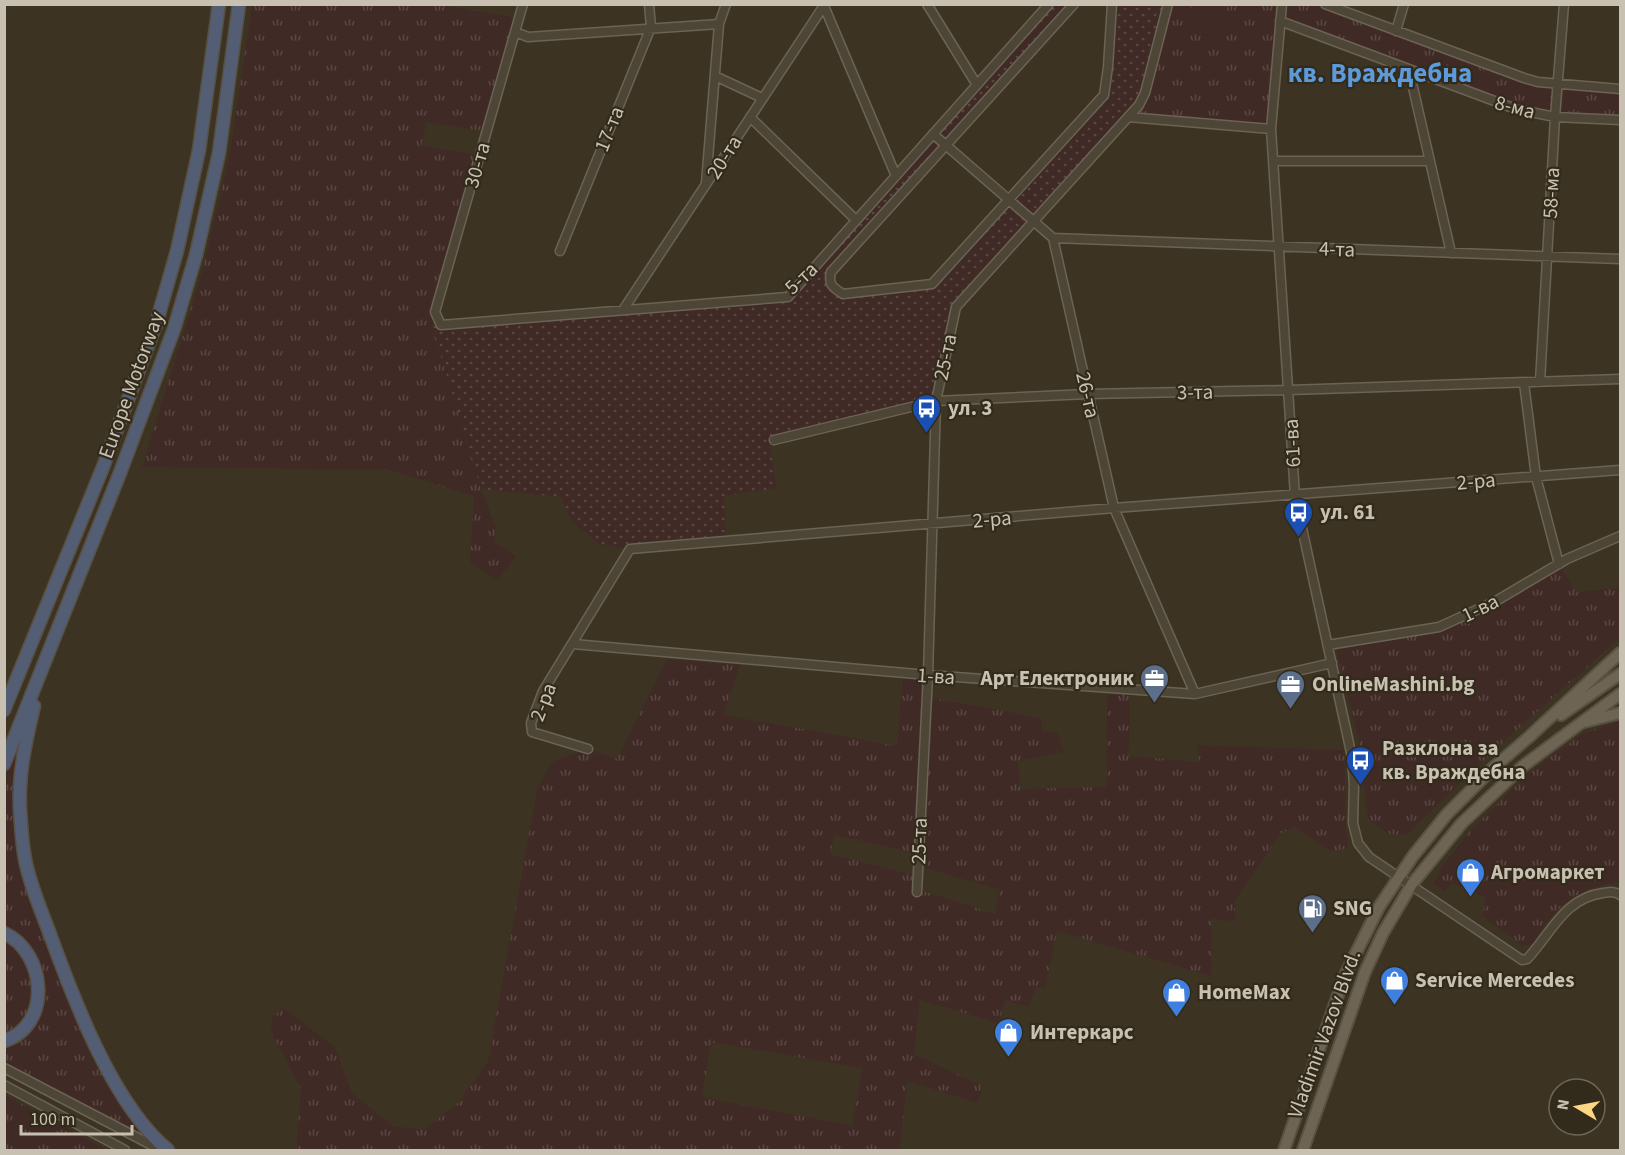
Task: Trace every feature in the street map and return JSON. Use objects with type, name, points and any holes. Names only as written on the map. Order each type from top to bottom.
[{"type":"highway","name":"Europe Motorway","points":[[4,710],[137,379],[168,283],[199,150],[219,4]]},
{"type":"highway","name":"Europe Motorway","points":[[4,764],[154,386],[174,329],[193,266],[219,153],[239,4]]},
{"type":"highway","points":[[4,689],[42,619]]},
{"type":"highway","points":[[61,622],[36,699],[22,755],[20,807],[25,860],[68,985],[105,1064],[134,1115],[154,1139],[168,1150]]},
{"type":"highway","points":[[4,933],[26,948],[38,976],[39,992],[33,1016],[24,1028],[4,1041]]},
{"type":"main road","points":[[1529,737],[1620,653]]},
{"type":"main road","points":[[1529,737],[1620,674]]},
{"type":"main road","name":"Vladimir Vazov Blvd.","points":[[1303,1150],[1365,972],[1383,933],[1412,884],[1462,823],[1523,766],[1620,694]]},
{"type":"main road","points":[[1578,724],[1620,713]]},
{"type":"main road","name":"Vladimir Vazov Blvd.","points":[[1284,1150],[1345,975],[1379,907],[1413,856],[1447,814],[1494,767],[1529,737]]},
{"type":"street","name":"30-та","points":[[441,325],[435,312],[523,4]]},
{"type":"street","name":"17-та","points":[[560,251],[651,27],[649,4]]},
{"type":"street","points":[[706,186],[719,24],[726,4]]},
{"type":"street","points":[[927,4],[977,85]]},
{"type":"street","name":"5-та","points":[[441,325],[788,297],[1049,4]]},
{"type":"street","name":"5-та","points":[[1009,200],[932,284],[843,294],[832,287],[829,280],[831,272],[1074,4]]},
{"type":"street","points":[[1009,200],[1104,95],[1112,4]]},
{"type":"street","name":"25-та","points":[[916,892],[928,675],[936,401],[956,307],[1139,105],[1145,93],[1168,4]]},
{"type":"street","name":"61-ва","points":[[1282,4],[1271,129],[1295,496],[1352,757],[1353,823],[1358,843],[1369,857],[1522,960],[1527,959],[1558,919],[1580,900],[1613,891],[1620,895]]},
{"type":"street","name":"8-ма","points":[[1325,4],[1524,78],[1620,88]]},
{"type":"street","points":[[1396,31],[1404,4]]},
{"type":"street","name":"58-ма","points":[[1540,382],[1557,83],[1564,4]]},
{"type":"street","points":[[824,5],[896,176]]},
{"type":"street","name":"20-та","points":[[623,310],[824,5]]},
{"type":"street","name":"8-ма","points":[[1280,21],[1516,109],[1555,117],[1620,120]]},
{"type":"street","points":[[515,32],[528,37],[719,24]]},
{"type":"street","points":[[1409,70],[1451,253]]},
{"type":"street","points":[[715,76],[762,99]]},
{"type":"street","points":[[750,117],[856,220]]},
{"type":"street","points":[[1128,117],[1271,129]]},
{"type":"street","points":[[933,134],[1053,238]]},
{"type":"street","points":[[1274,161],[1430,161]]},
{"type":"street","name":"4-та","points":[[1053,238],[1620,259]]},
{"type":"street","name":"26-та","points":[[1053,238],[1114,508],[1195,694]]},
{"type":"street","name":"3-та","points":[[774,440],[936,401],[1088,394],[1620,379]]},
{"type":"street","points":[[1524,383],[1536,477],[1559,564]]},
{"type":"street","name":"2-ра","points":[[588,749],[532,732],[531,723],[543,691],[630,549],[1114,508],[1620,470]]},
{"type":"street","name":"1-ва","points":[[1328,645],[1439,627],[1496,600],[1559,564],[1620,536]]},
{"type":"street","name":"1-ва","points":[[573,644],[928,675],[1195,694],[1332,663]]},
{"type":"street","points":[[4,1068],[161,1150]]},
{"type":"street","points":[[4,1085],[125,1150]]},
{"type":"green space","points":[[252,5],[441,5],[514,17],[483,131],[427,122],[421,145],[477,155],[432,326],[481,489],[496,528],[494,542],[517,556],[497,580],[470,562],[474,496],[390,470],[142,467],[201,276],[229,159]]},
{"type":"green space","points":[[1049,5],[1074,5],[889,209],[829,280],[843,294],[932,284],[1104,95],[1112,5],[1168,5],[1145,93],[956,307],[936,401],[774,440],[770,447],[777,488],[724,496],[726,540],[630,549],[599,544],[571,521],[561,497],[481,489],[432,326],[788,297]]},
{"type":"green space","points":[[1168,5],[1325,5],[1524,78],[1620,89],[1620,120],[1532,113],[1281,22],[1271,129],[1128,117]]},
{"type":"green space","points":[[1192,5],[1228,5],[1219,38],[1185,29]]},
{"type":"green space","points":[[1561,567],[1576,592],[1620,588],[1620,638],[1513,733],[1406,835],[1388,834],[1368,819],[1359,740],[1336,650],[1337,646],[1434,630]]},
{"type":"green space","points":[[667,659],[740,665],[724,715],[897,746],[903,676],[928,675],[916,853],[835,835],[830,854],[914,875],[920,890],[995,914],[1000,890],[922,867],[933,698],[1041,718],[1042,731],[1058,733],[1064,752],[1018,761],[1020,789],[1106,787],[1107,693],[1129,693],[1128,756],[1199,762],[1198,745],[1344,750],[1348,848],[1331,851],[1295,827],[1281,833],[1235,900],[1235,921],[1211,920],[1211,976],[1057,931],[1045,988],[1036,987],[1029,1007],[1006,1000],[998,1023],[920,1000],[914,1054],[983,1086],[978,1103],[907,1081],[900,1150],[296,1150],[301,1089],[271,1031],[272,1018],[283,1008],[335,1047],[352,1093],[393,1126],[424,1130],[458,1103],[488,1061],[537,790],[552,762],[588,749],[617,759]],"holes":[[[711,1042],[862,1068],[852,1126],[702,1097]]]},
{"type":"green space","points":[[30,708],[20,856],[111,1081],[131,1119],[152,1142],[5,1065],[5,1044],[36,1020],[45,984],[30,946],[5,928],[5,772]]},
{"type":"green space","points":[[1620,721],[1620,882],[1589,890],[1567,902],[1550,919],[1531,945],[1522,945],[1482,916],[1486,897],[1451,883],[1445,891],[1433,884],[1443,865],[1470,831],[1529,773],[1582,734]]},
{"type":"green space","points":[[5,936],[24,953],[35,990],[30,1011],[22,1024],[5,1037]]},
{"type":"green space","points":[[5,1095],[107,1150],[5,1150]]},
{"type":"place","name":"ул. 3","points":[[927,434]]},
{"type":"place","name":"ул. 61","points":[[1299,538]]},
{"type":"place","name":"Арт Електроник","points":[[1155,704]]},
{"type":"place","name":"ОnlineMashini.bg","points":[[1291,710]]},
{"type":"place","name":"Разклона за кв. Враждебна","points":[[1361,786]]},
{"type":"place","name":"Агромаркет","points":[[1470,898]]},
{"type":"place","name":"SNG","points":[[1312,934]]},
{"type":"place","name":"Service Mercedes","points":[[1394,1006]]},
{"type":"place","name":"HomeMax","points":[[1177,1018]]},
{"type":"place","name":"Интеркарс","points":[[1009,1058]]},
{"type":"district","name":"кв. Враждебна","points":[[1380,73]]}]
